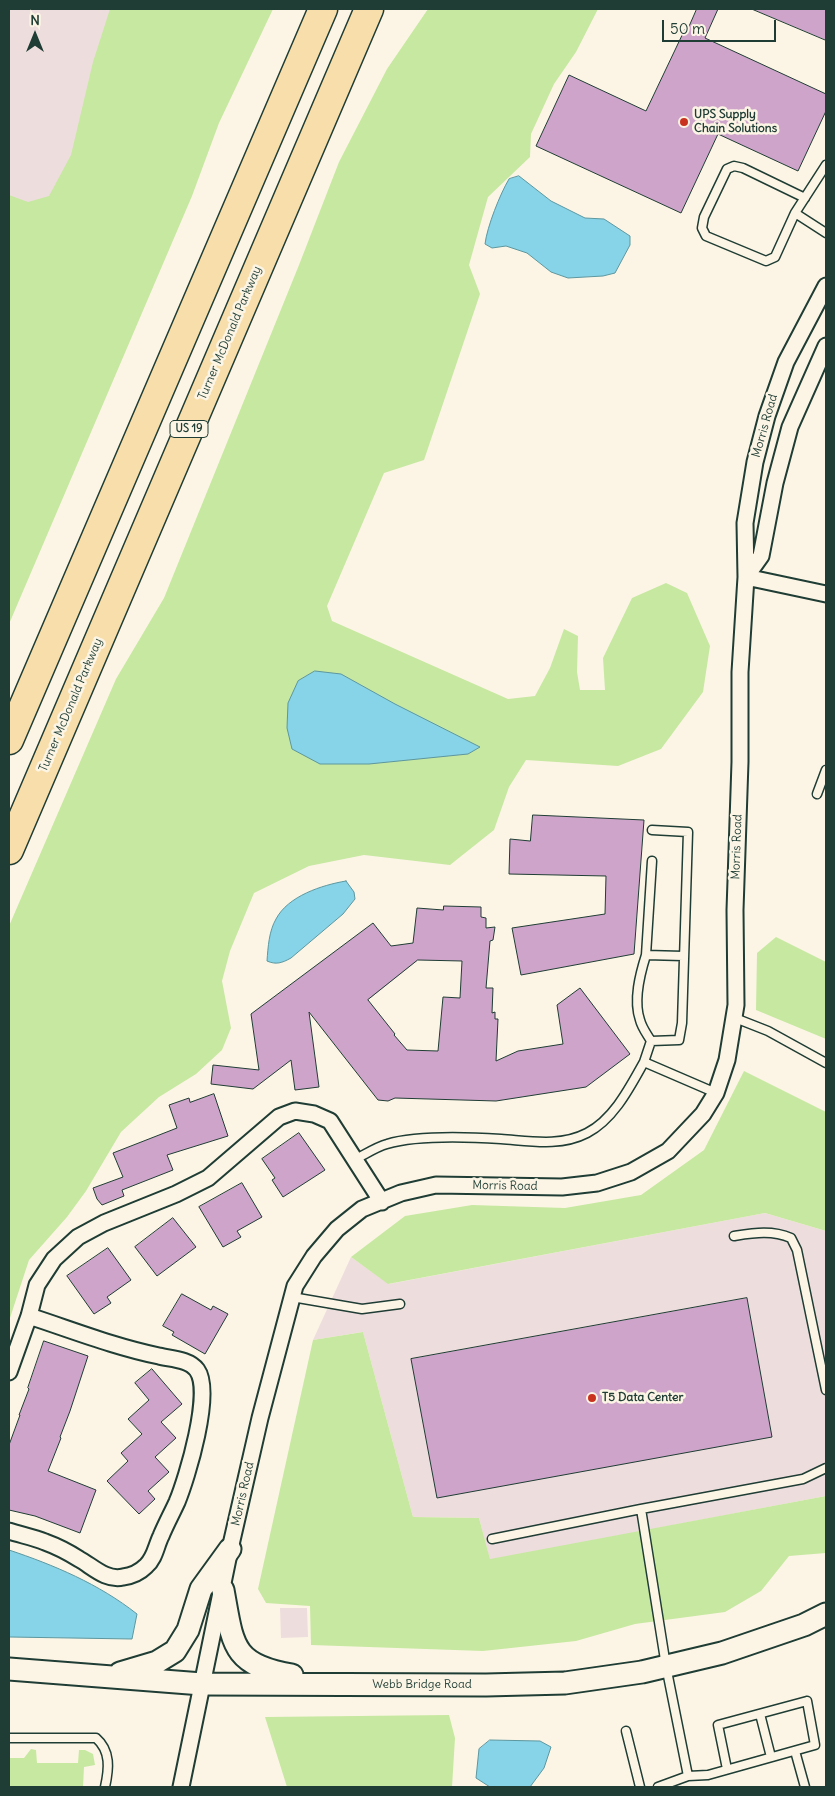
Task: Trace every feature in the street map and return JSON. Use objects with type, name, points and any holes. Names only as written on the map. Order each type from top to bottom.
[{"type":"highway","points":[[9,740],[323,9]]},
{"type":"highway","name":"Turner McDonald Parkway","points":[[9,850],[369,9]]},
{"type":"street","name":"Morris Road","points":[[181,1787],[230,1549],[260,1418],[295,1286],[310,1264],[337,1229],[362,1209],[400,1193],[436,1185],[562,1188],[597,1183],[631,1172],[668,1152],[703,1114],[716,1093],[728,1060],[735,1018],[740,672],[746,577],[745,523],[755,462],[767,416],[786,362],[826,286]]},
{"type":"street","name":"Morris Road","points":[[746,577],[761,556],[775,483],[790,427],[826,346]]},
{"type":"street","points":[[746,577],[826,594]]},
{"type":"street","points":[[9,1372],[29,1316],[37,1284],[54,1259],[78,1237],[104,1223],[176,1194],[208,1178],[279,1117],[295,1111],[314,1114],[330,1121],[382,1202]]},
{"type":"street","points":[[9,1531],[46,1542],[110,1577],[121,1578],[136,1574],[147,1566],[154,1554],[160,1536],[177,1503],[189,1470],[201,1405],[202,1383],[196,1370],[191,1365],[183,1361],[145,1353],[29,1316]]},
{"type":"street","points":[[108,1677],[157,1662],[175,1651],[188,1630],[201,1589],[230,1549]]},
{"type":"street","points":[[222,1590],[234,1640],[244,1657],[253,1664],[276,1673],[344,1684]]},
{"type":"street","name":"Webb Bridge Road","points":[[9,1670],[202,1684],[486,1685],[565,1682],[642,1672],[722,1653],[804,1625],[826,1614]]},
{"type":"lane","points":[[805,198],[743,168],[734,166],[728,169],[704,217],[702,228],[706,236],[766,261],[775,257],[795,213],[805,198],[826,166]]},
{"type":"lane","points":[[795,213],[826,233]]},
{"type":"lane","points":[[817,794],[826,770]]},
{"type":"lane","points":[[651,1041],[679,1040],[682,1023],[688,832],[652,830]]},
{"type":"lane","points":[[356,1159],[386,1144],[418,1139],[460,1138],[537,1143],[566,1140],[588,1132],[608,1117],[633,1082],[644,1062],[651,1041],[640,1023],[638,1015],[638,982],[646,955],[652,862]]},
{"type":"lane","points":[[646,955],[683,956]]},
{"type":"lane","points":[[735,1018],[768,1031],[826,1063]]},
{"type":"lane","points":[[644,1062],[716,1093]]},
{"type":"lane","points":[[734,1236],[760,1232],[779,1233],[791,1238],[797,1250],[826,1390]]},
{"type":"lane","points":[[292,1298],[362,1309],[400,1304]]},
{"type":"lane","points":[[492,1539],[641,1509],[803,1480],[826,1468]]},
{"type":"lane","points":[[641,1509],[666,1666],[688,1776]]},
{"type":"lane","points":[[658,1787],[688,1776],[708,1775],[815,1745],[807,1701],[718,1725],[727,1769]]},
{"type":"lane","points":[[760,1714],[771,1756]]},
{"type":"lane","points":[[626,1731],[640,1787]]},
{"type":"lane","points":[[9,1738],[96,1738],[107,1752],[109,1770],[105,1787]]},
{"type":"lane","points":[[794,1751],[805,1787]]},
{"type":"shaded area","points":[[9,9],[251,9],[9,259]]},
{"type":"shaded area","points":[[765,1213],[826,1231],[826,1496],[490,1560],[479,1518],[413,1517],[363,1332],[313,1340],[351,1257],[389,1284]]},
{"type":"shaded area","points":[[280,1608],[307,1608],[308,1637],[281,1638]]},
{"type":"green space","points":[[110,9],[273,9],[219,123],[192,196],[9,624],[9,195],[28,202],[49,196],[71,155],[93,62]]},
{"type":"green space","points":[[428,9],[598,9],[576,52],[554,84],[531,134],[530,157],[488,197],[469,265],[480,294],[424,460],[384,473],[327,606],[332,621],[508,699],[535,696],[550,668],[564,629],[578,636],[577,672],[580,690],[605,690],[603,658],[632,598],[666,583],[687,593],[710,646],[703,692],[661,749],[618,766],[526,760],[509,787],[494,830],[450,865],[364,855],[309,866],[254,893],[230,951],[222,981],[231,1028],[222,1050],[196,1074],[159,1097],[121,1132],[86,1191],[67,1217],[29,1260],[9,1321],[9,926],[116,679],[164,598],[339,162],[387,69]]},
{"type":"green space","points":[[776,937],[826,962],[826,1039],[756,1010],[757,953]]},
{"type":"green space","points":[[744,1071],[826,1112],[826,1231],[765,1213],[388,1284],[351,1257],[405,1216],[472,1205],[565,1208],[641,1195],[704,1150]]},
{"type":"green space","points":[[363,1332],[413,1517],[479,1518],[490,1559],[826,1496],[826,1553],[789,1556],[761,1591],[725,1612],[635,1624],[576,1641],[483,1651],[311,1645],[310,1606],[266,1603],[258,1589],[313,1340]]},
{"type":"green space","points":[[449,1715],[455,1738],[452,1787],[287,1787],[265,1717]]},
{"type":"green space","points":[[31,1749],[36,1750],[37,1763],[78,1763],[79,1750],[85,1750],[93,1754],[95,1765],[84,1767],[83,1787],[9,1787],[9,1758],[24,1758]]},
{"type":"water","points":[[519,176],[551,201],[585,218],[604,219],[630,236],[630,245],[615,273],[603,276],[568,278],[551,272],[527,253],[506,246],[492,248],[485,244],[491,220],[505,185],[509,179]]},
{"type":"water","points":[[315,671],[341,674],[480,747],[468,754],[369,764],[320,764],[292,749],[287,728],[288,703],[298,681]]},
{"type":"water","points":[[346,881],[354,892],[355,899],[343,914],[291,958],[279,963],[267,961],[269,939],[281,911],[306,893],[327,885]]},
{"type":"water","points":[[9,1550],[76,1576],[122,1603],[137,1614],[132,1639],[9,1637]]},
{"type":"water","points":[[490,1740],[540,1741],[551,1747],[544,1768],[530,1787],[490,1787],[476,1778],[479,1749]]},
{"type":"building","name":"UPS Supply Chain Solutions","points":[[697,9],[718,9],[705,38],[826,94],[826,111],[798,171],[718,134],[681,213],[536,146],[569,75],[646,111],[685,29],[687,30]]},
{"type":"building","points":[[752,9],[826,9],[826,40]]},
{"type":"building","points":[[533,815],[644,820],[634,954],[521,975],[512,928],[605,914],[606,876],[509,874],[510,839],[530,841]]},
{"type":"building","points":[[444,906],[481,907],[481,917],[486,918],[486,928],[495,927],[493,940],[490,941],[486,988],[493,988],[492,1013],[495,1012],[495,1019],[498,1019],[496,1061],[518,1051],[563,1044],[557,1005],[580,988],[630,1054],[586,1087],[496,1101],[395,1098],[388,1101],[378,1100],[309,1012],[319,1087],[295,1090],[291,1060],[253,1089],[211,1084],[213,1065],[259,1070],[251,1014],[373,923],[391,946],[413,943],[417,908],[443,910]],"holes":[[[418,960],[462,961],[460,998],[443,997],[438,1051],[407,1050],[368,1000]]]},
{"type":"building","points":[[214,1094],[228,1136],[167,1155],[173,1170],[122,1190],[124,1196],[102,1205],[97,1199],[93,1188],[123,1177],[113,1153],[177,1128],[169,1105],[189,1098],[190,1102]]},
{"type":"building","points":[[299,1133],[325,1170],[283,1197],[272,1180],[275,1178],[262,1159]]},
{"type":"building","points":[[242,1183],[262,1217],[237,1231],[241,1237],[223,1247],[199,1207]]},
{"type":"building","points":[[173,1218],[196,1247],[157,1276],[135,1247]]},
{"type":"building","points":[[108,1248],[131,1280],[107,1297],[111,1303],[94,1314],[67,1276]]},
{"type":"building","points":[[182,1294],[211,1310],[213,1306],[228,1314],[205,1354],[172,1335],[174,1332],[163,1326]]},
{"type":"building","name":"T5 Data Center","points":[[747,1298],[772,1437],[437,1498],[411,1359]]},
{"type":"building","points":[[44,1341],[88,1356],[48,1471],[96,1490],[80,1533],[35,1516],[9,1510],[9,1445]]},
{"type":"building","points":[[152,1369],[182,1404],[161,1422],[176,1438],[155,1457],[169,1472],[148,1491],[155,1499],[139,1514],[107,1481],[128,1461],[121,1453],[142,1434],[128,1419],[149,1400],[135,1383]]},
{"type":"place","name":"UPS Supply Chain Solutions","points":[[684,122]]},
{"type":"place","name":"T5 Data Center","points":[[592,1398]]}]
